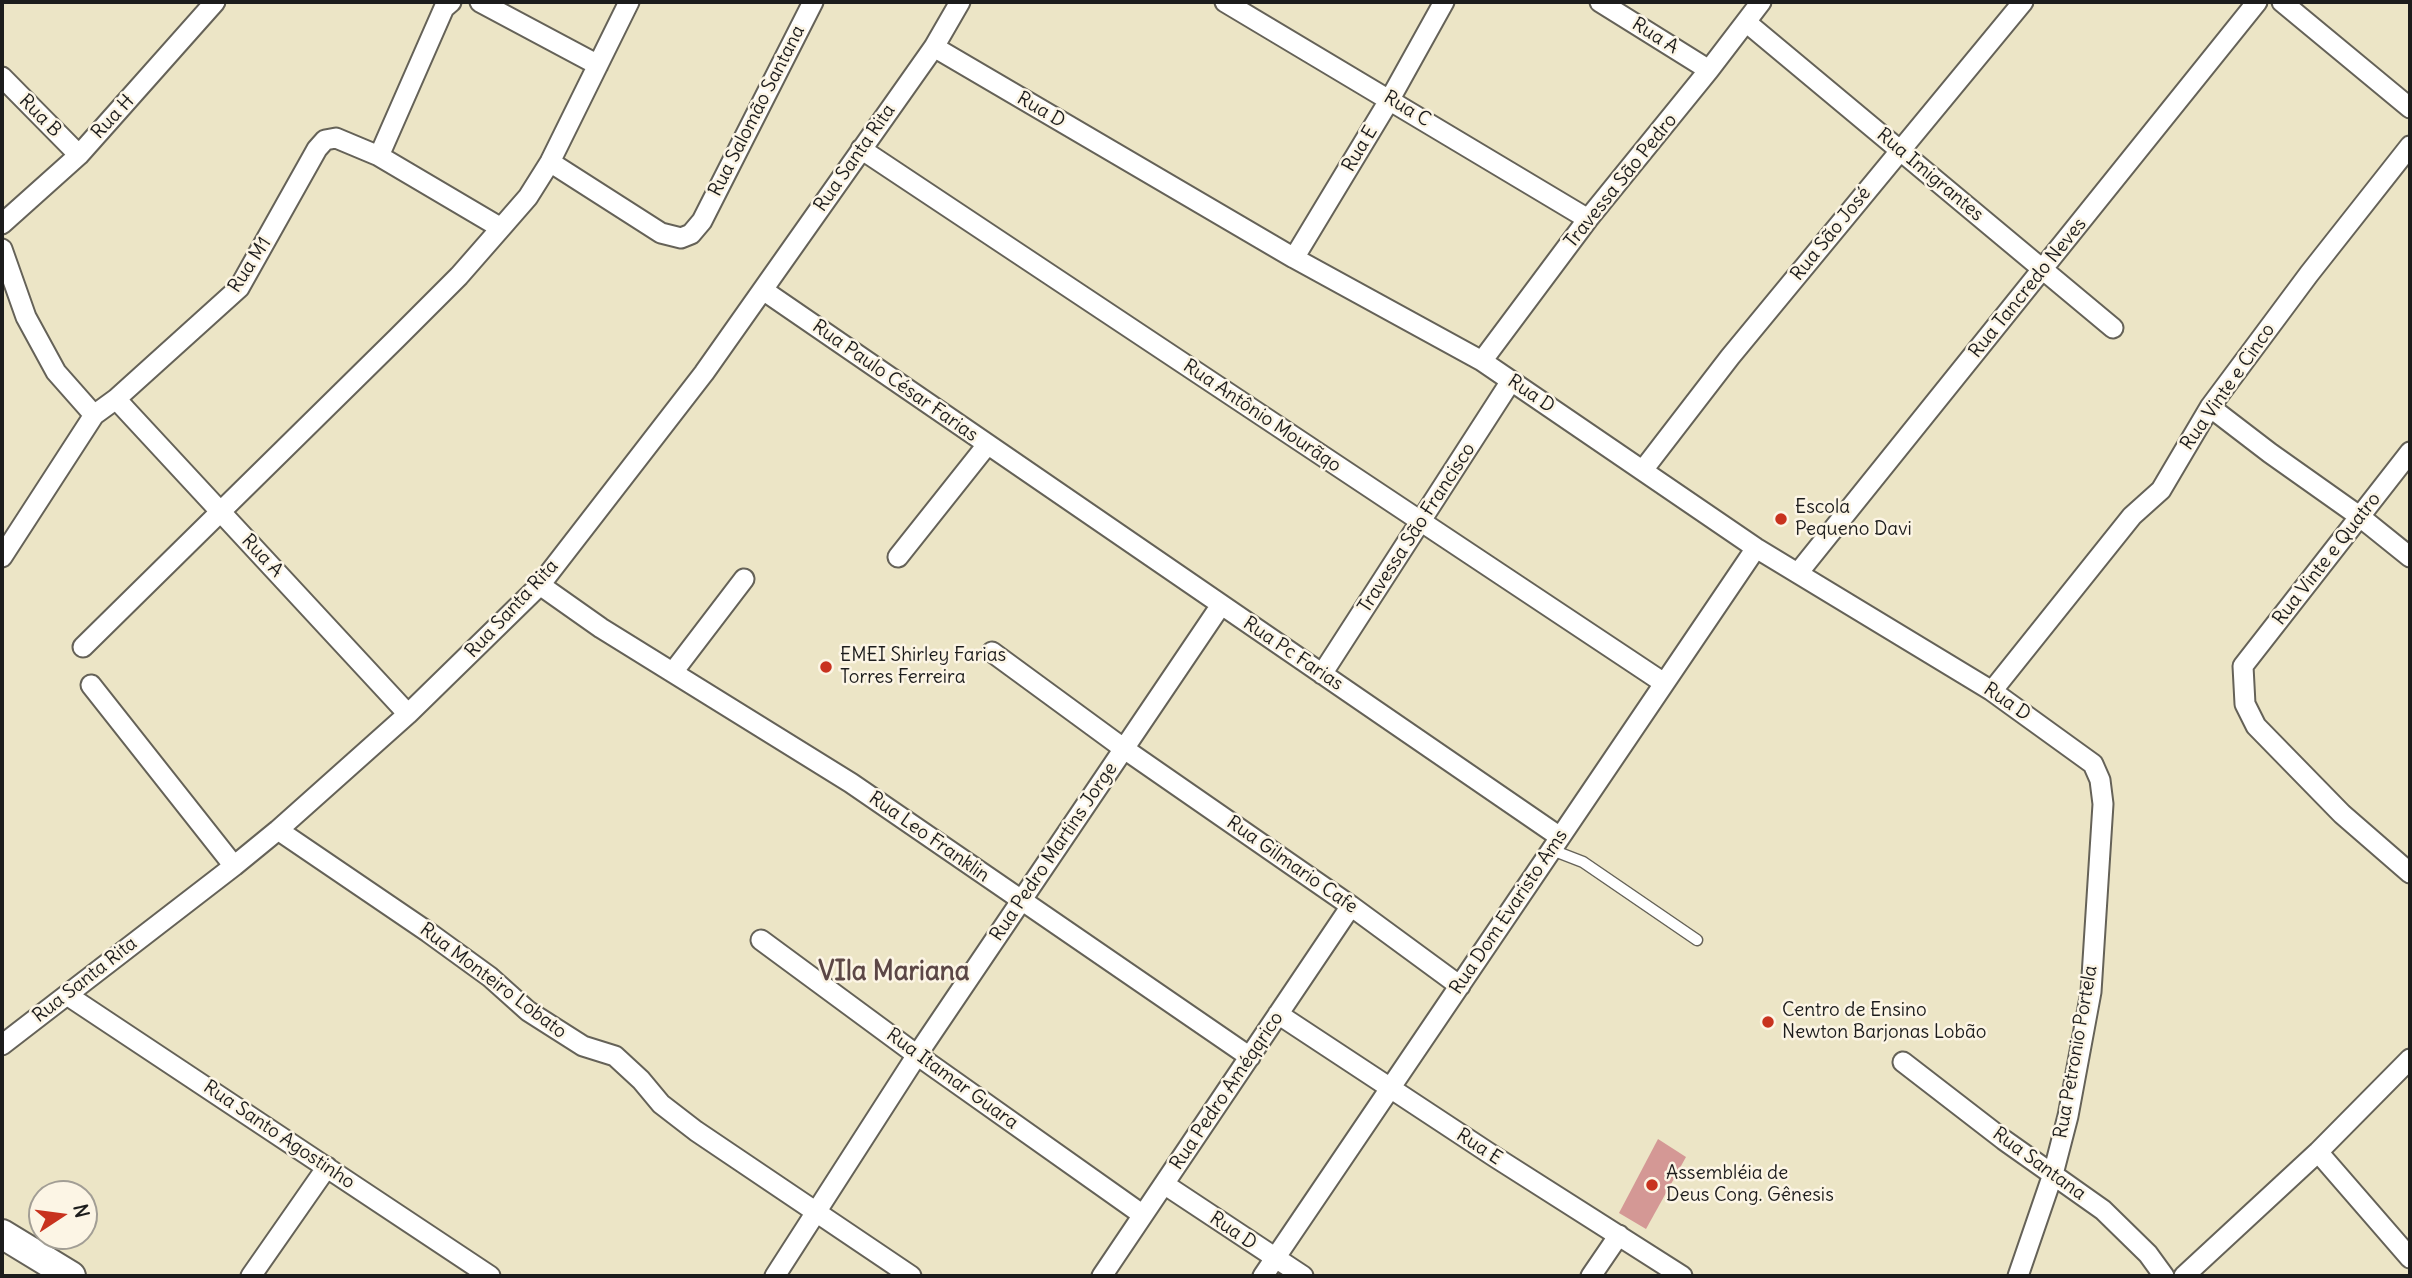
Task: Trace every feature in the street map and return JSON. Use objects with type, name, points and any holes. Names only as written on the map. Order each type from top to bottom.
[{"type":"street","name":"Rua H","points":[[2,224],[79,155],[215,2]]},
{"type":"street","points":[[379,156],[444,8],[451,2]]},
{"type":"street","points":[[480,2],[598,65]]},
{"type":"street","points":[[83,647],[459,276],[528,197],[550,162],[629,2]]},
{"type":"street","name":"Rua Salomão Santana","points":[[550,162],[671,237],[681,238],[691,234],[702,221],[813,2]]},
{"type":"street","name":"Rua Santa Rita","points":[[2,1045],[278,830],[408,714],[540,585],[704,373],[933,47],[960,2]]},
{"type":"street","name":"Rua C","points":[[1226,2],[1588,219]]},
{"type":"street","name":"Rua E","points":[[1294,258],[1390,99],[1444,2]]},
{"type":"street","name":"Rua A","points":[[1600,2],[1709,70]]},
{"type":"street","name":"Travessa São Pedro","points":[[1482,361],[1588,219],[1761,2]]},
{"type":"street","name":"Rua São José","points":[[1643,470],[1730,357],[2023,2]]},
{"type":"street","name":"Rua Tancredo Neves","points":[[1798,573],[2257,2]]},
{"type":"street","points":[[2282,2],[2410,108]]},
{"type":"street","name":"Rua Imigrantes","points":[[1746,22],[2113,328]]},
{"type":"street","name":"Rua D","points":[[933,47],[1294,258],[1482,361],[1756,548],[1992,691],[2088,760],[2100,780]]},
{"type":"street","name":"Rua B","points":[[2,77],[79,155]]},
{"type":"street","name":"Rua M1","points":[[2,557],[94,415],[239,288],[317,149],[325,140],[336,138],[379,156],[501,228]]},
{"type":"street","name":"Rua Vinte e Cinco","points":[[1992,691],[2132,516],[2161,490],[2210,407],[2309,274],[2410,146]]},
{"type":"street","name":"Rua Antônio Mourãqo","points":[[861,149],[1664,683]]},
{"type":"street","points":[[2,249],[26,317],[56,372],[94,415]]},
{"type":"street","name":"Rua Paulo César Farias","points":[[763,290],[1027,472]]},
{"type":"street","name":"Travessa São Francisco","points":[[1322,674],[1511,381]]},
{"type":"street","name":"Rua A","points":[[116,398],[408,714]]},
{"type":"street","points":[[2210,407],[2359,516],[2410,557]]},
{"type":"street","points":[[898,557],[987,445]]},
{"type":"street","name":"Rua Vinte e Quatro","points":[[2410,452],[2244,666],[2245,704],[2256,726],[2342,814],[2410,873]]},
{"type":"street","name":"Rua Pc Farias","points":[[1027,472],[1322,674],[1556,843]]},
{"type":"street","name":"Rua Dom Evaristo Ams","points":[[1263,1276],[1756,548]]},
{"type":"street","points":[[673,672],[744,579]]},
{"type":"street","name":"Rua Leo Franklin","points":[[540,585],[601,628],[851,783],[1250,1056]]},
{"type":"street","name":"Rua Pedro Martins Jorge","points":[[775,1276],[918,1055],[1221,605]]},
{"type":"street","name":"Rua Gilmario Cafe","points":[[992,652],[1460,986]]},
{"type":"street","points":[[91,685],[234,866]]},
{"type":"street","name":"Rua Petronio Portela","points":[[2018,1276],[2053,1174],[2068,1116],[2091,992],[2103,804],[2100,780]]},
{"type":"street","name":"Rua Monteiro Lobato","points":[[278,830],[428,932],[490,977],[528,1011],[583,1046],[615,1056],[641,1080],[661,1104],[696,1131],[911,1276]]},
{"type":"street","name":"Rua Pedro Améqqrico","points":[[1102,1276],[1351,906]]},
{"type":"street","name":"Rua Itamar Guara","points":[[761,940],[1143,1215]]},
{"type":"street","name":"Rua Santo Agostinho","points":[[67,995],[490,1276]]},
{"type":"street","name":"Rua E","points":[[1278,1014],[1682,1276]]},
{"type":"street","points":[[2184,1276],[2318,1152],[2410,1059]]},
{"type":"street","name":"Rua Santana","points":[[1903,1062],[2004,1140],[2103,1210],[2127,1231],[2164,1276]]},
{"type":"street","points":[[2318,1152],[2410,1258]]},
{"type":"street","points":[[251,1276],[327,1167]]},
{"type":"street","name":"Rua D","points":[[1164,1184],[1303,1276]]},
{"type":"street","points":[[2,1234],[64,1274]]},
{"type":"street","points":[[1591,1276],[1619,1235]]},
{"type":"lane","points":[[1556,843],[1697,940]]},
{"type":"building","name":"Assembléia de Deus Cong. Gênesis","points":[[1658,1139],[1686,1157],[1646,1229],[1619,1213]]},
{"type":"place","name":"Escola Pequeno Davi","points":[[1781,519]]},
{"type":"place","name":"EMEI Shirley Farias Torres Ferreira","points":[[826,667]]},
{"type":"place","name":"Centro de Ensino Newton Barjonas Lobão","points":[[1768,1022]]},
{"type":"place","name":"Assembléia de Deus Cong. Gênesis","points":[[1652,1185]]},
{"type":"district","name":"VIla Mariana","points":[[894,973]]}]
